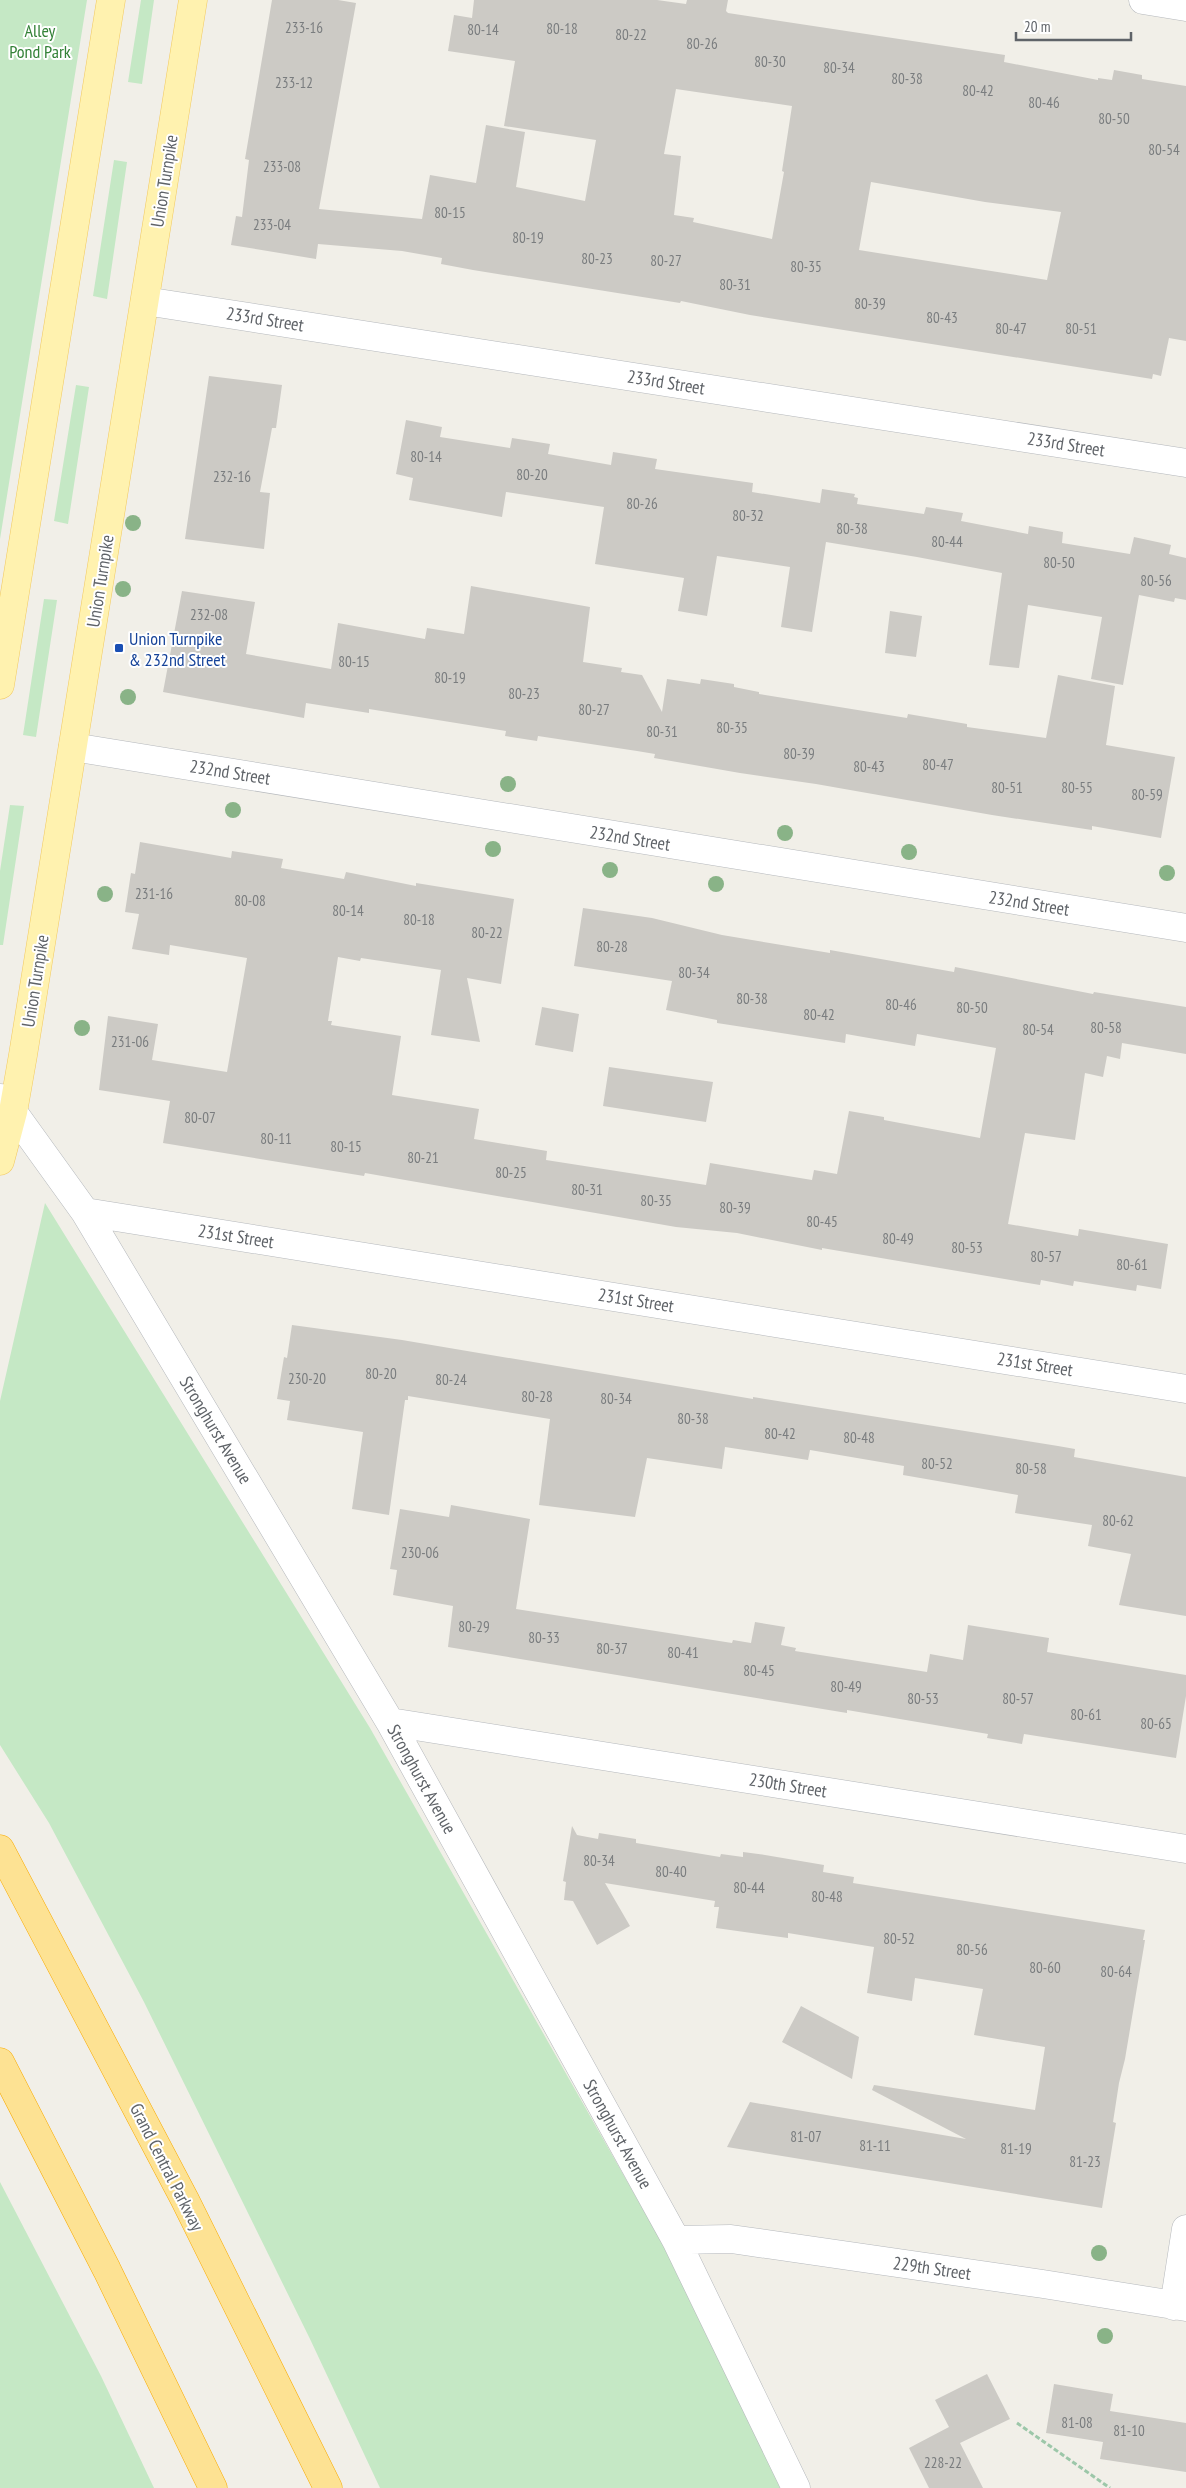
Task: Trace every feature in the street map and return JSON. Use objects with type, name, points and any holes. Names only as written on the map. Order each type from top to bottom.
[{"type":"highway","name":"Grand Central Parkway","points":[[0,1849],[185,2200],[328,2488]]},
{"type":"highway","points":[[0,2062],[107,2270],[213,2488]]},
{"type":"main road","points":[[0,685],[111,0]]},
{"type":"main road","name":"Union Turnpike","points":[[0,1161],[6,1105],[73,747],[194,0]]},
{"type":"street","points":[[1143,0],[1186,7]]},
{"type":"street","name":"233rd Street","points":[[145,300],[1186,463]]},
{"type":"street","name":"232nd Street","points":[[73,747],[1186,928]]},
{"type":"street","name":"Stronghurst Avenue","points":[[6,1105],[85,1212],[390,1722],[676,2240],[796,2488]]},
{"type":"street","name":"231st Street","points":[[85,1212],[1186,1389]]},
{"type":"street","name":"230th Street","points":[[390,1722],[1186,1849]]},
{"type":"street","points":[[1180,2307],[1186,2229]]},
{"type":"street","name":"229th Street","points":[[676,2240],[732,2239],[1043,2284],[1180,2307]]},
{"type":"path","points":[[1017,2423],[1110,2488]]},
{"type":"green space","name":"Alley Pond Park","points":[[0,0],[87,0],[0,539]]},
{"type":"green space","points":[[141,0],[154,0],[142,84],[128,82]]},
{"type":"green space","points":[[114,160],[127,162],[107,299],[93,296]]},
{"type":"green space","points":[[76,385],[89,387],[68,524],[54,521]]},
{"type":"green space","points":[[44,599],[57,600],[36,737],[23,735]]},
{"type":"green space","points":[[10,805],[24,806],[3,945],[0,945],[0,871]]},
{"type":"green space","points":[[45,1203],[370,1728],[699,2308],[783,2488],[380,2488],[310,2339],[144,2002],[49,1823],[0,1745],[0,1401]]},
{"type":"green space","points":[[0,2182],[101,2376],[154,2488],[0,2488]]},
{"type":"building","points":[[272,0],[338,0],[356,3],[319,209],[422,219],[430,175],[476,183],[486,125],[525,132],[516,187],[585,201],[596,140],[504,126],[515,61],[448,51],[454,15],[472,18],[474,0],[657,0],[686,4],[687,0],[728,0],[726,11],[728,13],[1005,55],[1004,62],[1098,80],[1098,78],[1112,80],[1114,70],[1142,75],[1142,79],[1186,86],[1186,341],[1169,338],[1161,376],[1153,374],[1152,379],[750,315],[681,301],[680,303],[473,270],[441,264],[442,258],[402,251],[318,244],[316,259],[231,245],[236,216],[242,217],[249,160],[245,159]],"holes":[[[676,89],[792,106],[782,171],[784,172],[772,239],[693,222],[694,218],[674,215],[681,156],[664,154]],[[871,182],[985,202],[1061,212],[1047,280],[859,250]]]},
{"type":"building","points":[[209,376],[282,385],[276,428],[272,428],[260,492],[270,493],[264,549],[185,539]]},
{"type":"building","points":[[406,420],[442,427],[440,437],[510,448],[512,438],[550,444],[548,454],[611,465],[613,452],[657,459],[655,469],[753,483],[752,492],[820,503],[822,489],[855,494],[854,497],[858,498],[857,504],[924,514],[926,507],[963,513],[961,521],[1028,534],[1029,526],[1063,532],[1062,543],[1130,554],[1134,537],[1171,545],[1169,554],[1186,558],[1186,600],[1175,598],[1174,602],[1139,595],[1123,685],[1091,679],[1102,617],[1028,605],[1019,668],[989,665],[1002,573],[917,557],[826,542],[812,632],[781,627],[790,567],[717,556],[707,616],[678,611],[684,578],[595,564],[604,507],[506,492],[502,517],[409,500],[413,478],[396,474]]},
{"type":"building","points":[[471,586],[590,607],[583,662],[622,668],[621,672],[642,675],[662,712],[667,679],[700,684],[701,679],[734,684],[734,687],[759,692],[759,694],[907,718],[908,714],[967,724],[967,727],[1046,738],[1058,675],[1115,686],[1106,745],[1175,757],[1161,838],[1092,826],[1092,830],[992,815],[654,758],[655,754],[637,751],[538,736],[537,741],[505,736],[506,731],[369,709],[369,713],[306,703],[304,718],[163,692],[182,591],[255,602],[246,654],[331,669],[338,623],[425,639],[427,628],[464,634]]},
{"type":"building","points":[[890,611],[922,616],[916,657],[885,653]]},
{"type":"building","points":[[140,842],[231,858],[232,851],[283,859],[281,868],[344,879],[346,872],[416,886],[416,883],[514,899],[501,984],[467,978],[480,1042],[431,1035],[441,970],[361,958],[360,961],[338,957],[328,1021],[332,1021],[331,1025],[401,1036],[392,1095],[479,1109],[474,1139],[547,1151],[546,1160],[706,1185],[710,1163],[812,1180],[814,1170],[837,1174],[849,1111],[884,1117],[884,1120],[980,1138],[996,1048],[917,1034],[915,1046],[846,1034],[845,1043],[717,1023],[717,1020],[666,1010],[672,981],[574,966],[583,908],[652,918],[722,935],[830,953],[830,950],[954,972],[955,967],[1093,994],[1094,992],[1186,1007],[1186,1054],[1122,1043],[1120,1059],[1107,1056],[1103,1077],[1085,1073],[1075,1140],[1025,1133],[1008,1224],[1078,1236],[1079,1229],[1168,1244],[1161,1289],[1137,1285],[1136,1291],[1074,1281],[1073,1286],[1041,1280],[1040,1285],[822,1248],[822,1250],[737,1233],[676,1227],[365,1173],[364,1176],[163,1143],[170,1101],[99,1090],[108,1016],[158,1024],[152,1060],[227,1072],[247,958],[170,945],[169,955],[132,949],[139,914],[125,912],[131,873],[135,874]]},
{"type":"building","points":[[542,1007],[579,1014],[573,1052],[535,1045]]},
{"type":"building","points":[[609,1067],[713,1082],[706,1122],[603,1106]]},
{"type":"building","points":[[292,1325],[402,1340],[753,1399],[753,1397],[1058,1446],[1075,1449],[1074,1457],[1186,1477],[1186,1616],[1119,1605],[1131,1554],[1088,1546],[1092,1525],[1015,1513],[1018,1495],[903,1475],[904,1466],[810,1450],[808,1460],[725,1447],[722,1469],[647,1458],[635,1517],[539,1505],[550,1419],[408,1396],[408,1400],[405,1400],[389,1515],[352,1509],[363,1432],[287,1420],[290,1401],[277,1399],[284,1357],[287,1358]]},
{"type":"building","points":[[451,1505],[530,1519],[516,1609],[732,1643],[733,1640],[751,1643],[755,1622],[785,1627],[781,1645],[796,1648],[795,1651],[927,1672],[930,1654],[963,1660],[968,1625],[1049,1638],[1047,1652],[1186,1675],[1186,1696],[1176,1758],[1024,1734],[1022,1744],[987,1738],[988,1734],[847,1710],[847,1713],[448,1647],[453,1606],[393,1595],[397,1570],[390,1569],[400,1509],[449,1517]]},
{"type":"building","points":[[572,1826],[577,1835],[598,1839],[599,1833],[636,1839],[636,1843],[720,1857],[721,1854],[743,1857],[743,1852],[765,1855],[824,1865],[823,1872],[854,1877],[853,1883],[1145,1930],[1143,1940],[1145,1940],[1125,2059],[1119,2083],[1113,2122],[1116,2123],[1102,2208],[727,2147],[750,2102],[966,2139],[872,2090],[874,2085],[1035,2110],[1045,2047],[974,2035],[983,1989],[915,1978],[912,2001],[867,1993],[874,1947],[788,1933],[788,1938],[716,1928],[719,1907],[714,1907],[715,1901],[605,1883],[630,1926],[597,1945],[573,1901],[564,1900],[566,1882],[563,1881]]},
{"type":"building","points":[[801,2006],[859,2037],[852,2079],[782,2042]]},
{"type":"building","points":[[987,2374],[1010,2419],[960,2443],[983,2488],[929,2488],[909,2448],[949,2427],[935,2400]]},
{"type":"building","points":[[1054,2384],[1113,2394],[1110,2411],[1186,2423],[1186,2472],[1100,2459],[1103,2442],[1046,2433]]},
{"type":"place","name":"Union Turnpike & 232nd Street","points":[[119,648]]}]
